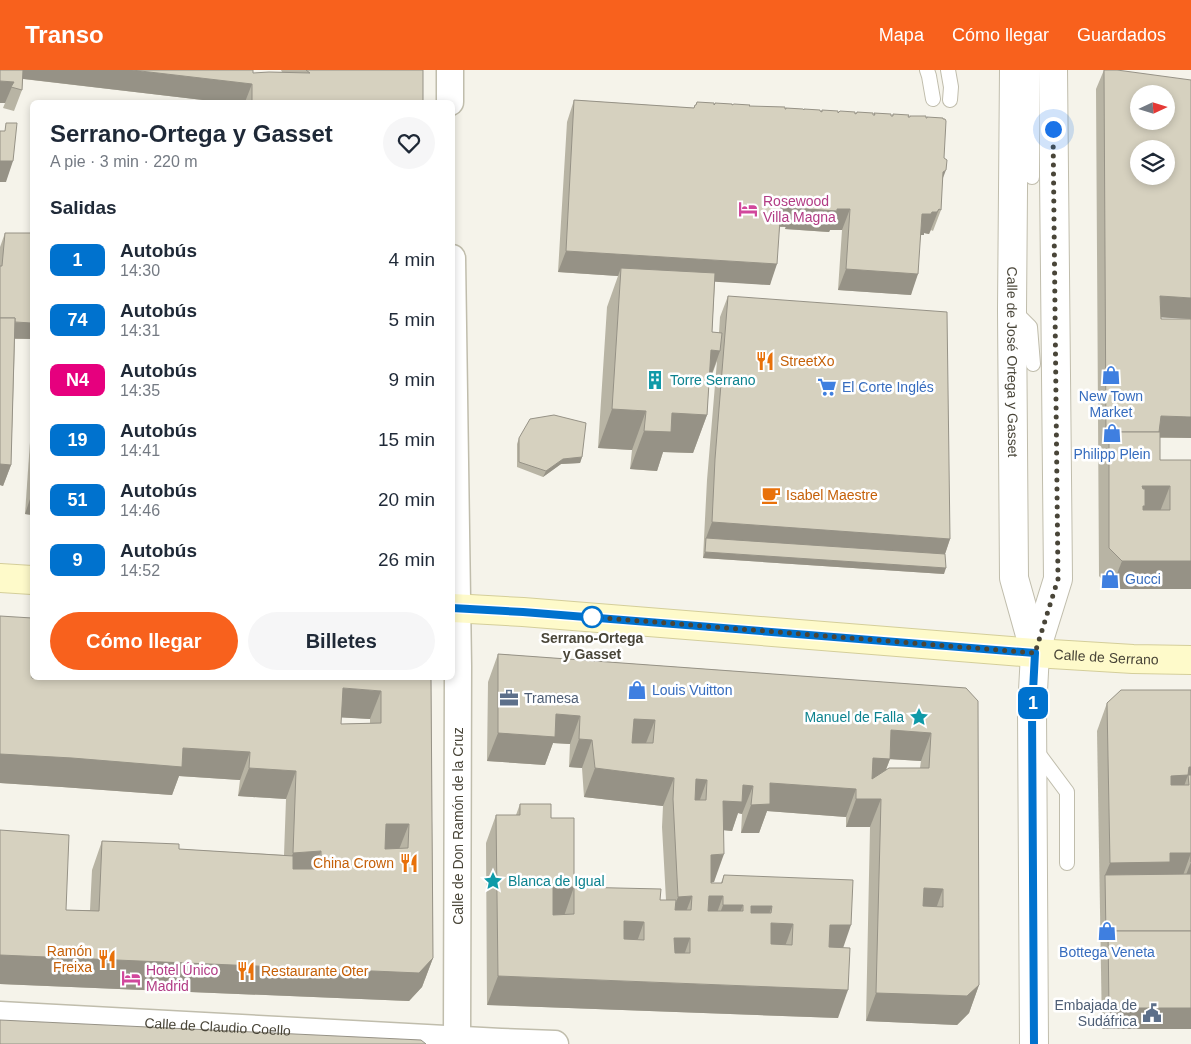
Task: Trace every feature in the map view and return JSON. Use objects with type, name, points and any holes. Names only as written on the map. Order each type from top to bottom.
[{"type":"main road","points":[[0,578],[30,580]]},
{"type":"main road","name":"Calle de Serrano","points":[[455,608],[1035,653],[1133,659],[1191,660]]},
{"type":"street","points":[[450,70],[450,100]]},
{"type":"street","name":"Calle de José Ortega y Gasset","points":[[1014,70],[1012,310],[1014,578],[1035,653]]},
{"type":"street","name":"Calle de José Ortega y Gasset","points":[[1034,1044],[1032,710],[1035,653],[1058,579],[1052,70]]},
{"type":"street","name":"Calle de Don Ramón de la Cruz","points":[[455,608],[457,1042]]},
{"type":"street","name":"Calle de Claudio Coello","points":[[0,1015],[457,1042],[555,1044]]},
{"type":"lane","points":[[927,70],[930,76],[932,99]]},
{"type":"lane","points":[[948,70],[951,87],[950,100]]},
{"type":"lane","points":[[1032,70],[1032,177]]},
{"type":"lane","points":[[1012,310],[1030,327],[1033,364]]},
{"type":"lane","points":[[1033,746],[1067,792],[1067,863]]},
{"type":"building","points":[[0,70],[23,70],[22,90],[11,87],[14,82],[0,81]]},
{"type":"building","points":[[132,70],[253,70],[253,73],[310,73],[306,70],[423,70],[423,100],[252,100],[252,84]]},
{"type":"building","points":[[1104,70],[1117,70],[1191,80],[1191,298],[1160,296],[1161,319],[1191,319],[1191,417],[1161,416],[1159,432],[1109,432],[1106,439]]},
{"type":"building","name":"Rosewood Villa Magna","points":[[574,100],[694,108],[697,102],[714,103],[714,105],[715,103],[785,107],[785,109],[820,110],[822,112],[822,110],[838,111],[838,113],[840,111],[855,112],[855,114],[857,112],[873,113],[873,115],[875,115],[874,113],[891,114],[891,116],[893,114],[909,115],[908,117],[926,116],[926,118],[945,119],[944,158],[947,160],[946,170],[943,172],[941,210],[939,209],[931,214],[922,214],[918,274],[846,269],[850,209],[837,209],[837,211],[793,208],[793,206],[781,205],[777,264],[566,251]]},
{"type":"building","points":[[6,123],[17,123],[13,161],[0,161],[0,131],[5,131]]},
{"type":"building","points":[[5,233],[30,233],[30,323],[15,322],[15,318],[0,318],[0,266],[2,266]]},
{"type":"building","name":"Torre Serrano","points":[[621,268],[715,273],[712,332],[722,333],[720,351],[711,350],[707,415],[672,413],[671,432],[644,431],[646,411],[612,409]]},
{"type":"building","name":"El Corte Inglés","points":[[728,296],[947,312],[950,539],[712,522]]},
{"type":"building","points":[[0,318],[15,318],[11,465],[0,464]]},
{"type":"building","points":[[554,415],[586,423],[582,457],[563,459],[546,471],[519,462],[519,438],[530,419]]},
{"type":"building","points":[[1109,432],[1160,432],[1160,460],[1191,460],[1191,561],[1122,561],[1109,548]],"holes":[[[1142,486],[1170,486],[1170,510],[1143,510],[1143,506],[1145,506],[1145,489]]]},
{"type":"building","points":[[706,538],[945,554],[946,568],[705,552]]},
{"type":"building","points":[[0,616],[30,618],[30,680],[431,680],[433,958],[419,973],[0,955],[0,830],[69,835],[66,910],[99,911],[102,841],[179,844],[179,849],[293,856],[293,869],[321,869],[321,851],[293,853],[296,771],[249,768],[250,752],[183,748],[182,767],[0,754]],"holes":[[[343,688],[381,691],[381,723],[341,724]],[[386,824],[409,824],[408,848],[385,849]]]},
{"type":"building","points":[[498,654],[966,688],[978,701],[979,985],[967,996],[876,993],[881,799],[856,799],[856,789],[770,783],[770,804],[751,805],[753,786],[743,785],[742,802],[723,801],[724,854],[711,855],[711,883],[722,883],[724,875],[853,880],[851,925],[830,925],[829,947],[850,948],[848,990],[498,976],[496,815],[520,815],[520,804],[551,804],[551,818],[574,818],[574,887],[661,889],[660,900],[676,900],[675,910],[691,910],[692,896],[678,897],[673,799],[674,778],[595,768],[592,740],[579,739],[580,716],[556,714],[555,737],[498,733]],"holes":[[[634,719],[655,720],[653,743],[632,743]],[[891,730],[931,733],[929,768],[889,768],[872,779],[873,758],[890,759]],[[696,779],[707,780],[706,800],[695,800]],[[553,887],[574,887],[574,914],[553,915]],[[924,888],[943,889],[943,907],[923,906]],[[709,896],[723,896],[723,905],[743,905],[743,911],[708,911]],[[751,906],[772,906],[771,913],[751,913]],[[624,921],[644,922],[644,940],[624,939]],[[771,923],[793,924],[792,945],[771,944]],[[674,938],[690,938],[690,953],[675,953]]]},
{"type":"building","points":[[1121,690],[1191,690],[1191,767],[1189,767],[1188,775],[1191,775],[1191,853],[1170,853],[1170,862],[1110,863],[1107,703]],"holes":[[[1188,775],[1189,785],[1171,785],[1171,776]]]},
{"type":"building","points":[[1191,874],[1191,931],[1108,931],[1106,935],[1105,875]]},
{"type":"building","points":[[1108,931],[1191,931],[1191,1008],[1109,1008]]},
{"type":"building","points":[[0,1020],[421,1040],[426,1044],[0,1044]]},
{"type":"bus line","name":"1","points":[[455,608],[1035,653],[1032,710],[1034,1044]]},
{"type":"place","name":"Rosewood Villa Magna","points":[[748,209]]},
{"type":"place","name":"StreetXo","points":[[765,361]]},
{"type":"place","name":"New Town Market","points":[[1111,375]]},
{"type":"place","name":"Torre Serrano","points":[[655,380]]},
{"type":"place","name":"El Corte Inglés","points":[[827,387]]},
{"type":"place","name":"Philipp Plein","points":[[1112,433]]},
{"type":"place","name":"Isabel Maestre","points":[[771,495]]},
{"type":"place","name":"Gucci","points":[[1110,579]]},
{"type":"place","name":"Serrano-Ortega y Gasset","points":[[592,617]]},
{"type":"place","name":"Louis Vuitton","points":[[637,690]]},
{"type":"place","name":"Tramesa","points":[[509,698]]},
{"type":"place","name":"Manuel de Falla","points":[[919,717]]},
{"type":"place","name":"China Crown","points":[[409,863]]},
{"type":"place","name":"Blanca de Igual","points":[[493,881]]},
{"type":"place","name":"Bottega Veneta","points":[[1107,931]]},
{"type":"place","name":"Ramón Freixa","points":[[107,959]]},
{"type":"place","name":"Restaurante Oter","points":[[246,971]]},
{"type":"place","name":"Hotel Único Madrid","points":[[131,978]]},
{"type":"place","name":"Embajada de Sudáfrica","points":[[1152,1013]]},
{"type":"route","points":[[592,617],[1035,653],[1058,579],[1053,129]]}]
